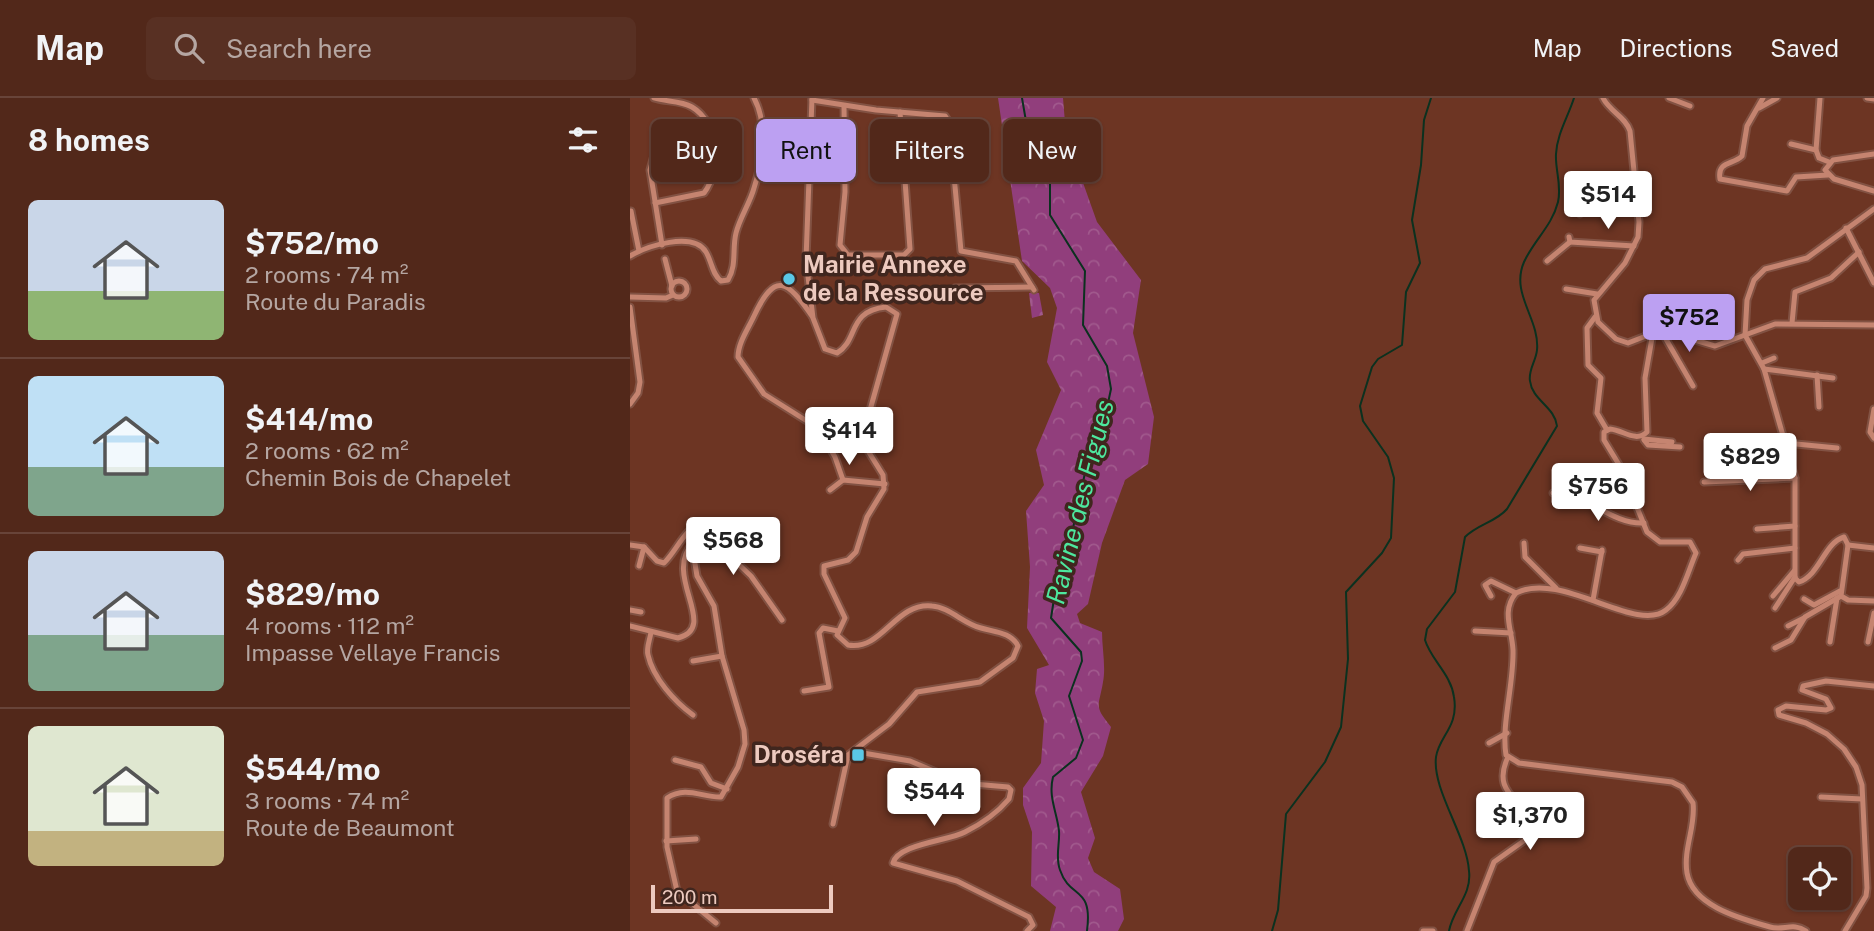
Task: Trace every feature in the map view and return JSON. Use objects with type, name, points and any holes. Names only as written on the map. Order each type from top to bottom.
[{"type":"street","points":[[654,98],[689,105],[698,111],[703,119]]},
{"type":"street","points":[[630,256],[662,245],[687,242],[700,245],[708,255],[717,278],[724,282],[728,280],[733,267],[737,230],[754,188],[761,158],[762,124],[754,98]]},
{"type":"street","points":[[1604,98],[1628,125],[1637,188],[1639,222],[1634,246],[1625,263],[1597,294],[1593,305],[1595,317],[1619,342],[1633,343],[1646,336],[1653,338],[1663,334],[1715,346],[1770,325],[1874,325]]},
{"type":"street","points":[[1669,98],[1690,106]]},
{"type":"street","points":[[1763,98],[1747,126],[1742,156],[1724,164],[1720,179],[1782,191],[1790,189],[1796,177],[1828,175],[1874,191]]},
{"type":"street","points":[[1759,108],[1777,98]]},
{"type":"street","points":[[1820,98],[1816,150],[1819,158],[1829,162],[1874,154]]},
{"type":"street","points":[[1867,98],[1874,99]]},
{"type":"street","points":[[885,484],[863,435],[897,314],[886,307],[867,312],[856,322],[844,348],[837,354],[825,349],[813,318],[806,260],[812,99],[844,106],[940,114],[948,118],[961,251],[1016,261],[1033,288],[955,288]]},
{"type":"street","points":[[844,106],[846,153],[840,245],[842,251],[858,257],[904,255],[911,249],[900,112]]},
{"type":"street","points":[[1791,144],[1816,150]]},
{"type":"street","points":[[1828,175],[1826,167],[1829,162]]},
{"type":"street","points":[[1580,214],[1579,188],[1583,181],[1597,181],[1609,189],[1637,188]]},
{"type":"street","points":[[652,182],[662,245]]},
{"type":"street","points":[[655,203],[704,193],[708,182]]},
{"type":"street","points":[[1830,642],[1847,539],[1840,538],[1808,578],[1799,582],[1795,573],[1795,478],[1763,366],[1745,335],[1747,300],[1759,274],[1772,266],[1807,258],[1874,209]]},
{"type":"street","points":[[631,211],[639,251]]},
{"type":"street","points":[[1846,228],[1874,283]]},
{"type":"street","points":[[1547,261],[1570,240],[1634,246]]},
{"type":"street","points":[[1792,323],[1795,292],[1831,278],[1859,252]]},
{"type":"street","points":[[665,260],[673,295]]},
{"type":"street","points":[[630,297],[682,297],[688,288],[681,281],[672,286]]},
{"type":"street","points":[[813,318],[793,291],[780,286],[771,288],[763,296],[740,344],[738,357],[764,394],[818,428],[835,457],[843,480]]},
{"type":"street","points":[[1566,289],[1597,294]]},
{"type":"street","points":[[1684,337],[1689,304]]},
{"type":"street","points":[[630,307],[640,382],[638,393],[630,404]]},
{"type":"street","points":[[1595,317],[1587,328],[1588,365],[1601,378],[1597,413],[1607,430],[1672,442]]},
{"type":"street","points":[[1663,334],[1693,386]]},
{"type":"street","points":[[1643,438],[1648,426],[1645,378],[1653,338]]},
{"type":"street","points":[[1763,366],[1774,358]]},
{"type":"street","points":[[1763,366],[1833,378]]},
{"type":"street","points":[[1817,375],[1819,407]]},
{"type":"street","points":[[1874,409],[1870,432],[1874,438]]},
{"type":"street","points":[[1467,931],[1494,862],[1525,840],[1531,830],[1529,819],[1508,794],[1502,780],[1507,757],[1513,688],[1511,633],[1507,608],[1516,593],[1537,587],[1556,588],[1650,617],[1668,609],[1676,598],[1696,553],[1695,547],[1687,541],[1654,540],[1621,468],[1604,440],[1607,430]]},
{"type":"street","points":[[1643,438],[1648,445],[1680,447]]},
{"type":"street","points":[[1723,438],[1837,448]]},
{"type":"street","points":[[1730,448],[1785,443]]},
{"type":"street","points":[[1704,482],[1795,478]]},
{"type":"street","points":[[830,490],[843,480],[885,484]]},
{"type":"street","points":[[833,824],[845,761],[859,749],[861,743],[888,724],[917,691],[980,682],[1013,658],[1018,646],[1010,636],[971,625],[943,609],[928,605],[900,615],[866,645],[842,643],[838,631],[845,618],[824,574],[824,566],[848,560],[856,552],[865,522],[885,484]]},
{"type":"street","points":[[1553,493],[1570,492],[1591,507],[1629,523],[1644,523]]},
{"type":"street","points":[[630,545],[644,547],[657,561],[664,563],[684,536],[699,523],[730,522]]},
{"type":"street","points":[[710,523],[717,528],[730,556],[751,576],[782,620]]},
{"type":"street","points":[[1756,529],[1795,526]]},
{"type":"street","points":[[690,533],[697,576],[714,606],[722,656],[745,737],[738,767],[727,789],[719,798],[696,792],[674,794],[667,798],[666,841],[677,891],[716,923]]},
{"type":"street","points":[[630,626],[681,638],[693,625],[693,606],[682,577],[686,552],[693,542]]},
{"type":"street","points":[[1524,543],[1525,556],[1556,588]]},
{"type":"street","points":[[1848,545],[1874,548]]},
{"type":"street","points":[[639,566],[644,547]]},
{"type":"street","points":[[1580,548],[1602,551],[1593,600]]},
{"type":"street","points":[[1738,561],[1743,554],[1795,548]]},
{"type":"street","points":[[1773,596],[1795,573]]},
{"type":"street","points":[[1775,608],[1795,573]]},
{"type":"street","points":[[1492,596],[1485,585],[1492,580],[1516,593]]},
{"type":"street","points":[[1788,626],[1839,595]]},
{"type":"street","points":[[1804,599],[1814,605],[1839,595],[1874,601]]},
{"type":"street","points":[[630,610],[641,612]]},
{"type":"street","points":[[1868,642],[1874,613]]},
{"type":"street","points":[[1775,648],[1791,640],[1805,617]]},
{"type":"street","points":[[804,691],[827,689],[830,685],[819,633],[823,628],[838,631]]},
{"type":"street","points":[[1475,631],[1511,633]]},
{"type":"street","points":[[651,632],[648,650],[650,660],[674,698],[693,715]]},
{"type":"street","points":[[693,661],[722,656]]},
{"type":"street","points":[[1845,931],[1866,896],[1859,775],[1844,749],[1827,734],[1806,723],[1779,715],[1778,710],[1786,706],[1826,710],[1831,708],[1826,699],[1802,690],[1803,686],[1815,682],[1874,687]]},
{"type":"street","points":[[1489,743],[1507,733]]},
{"type":"street","points":[[859,749],[863,753],[910,761],[962,783],[1008,786],[1011,790],[1009,799],[975,826],[955,836],[900,853],[893,863],[950,878],[1029,917],[1033,925],[1027,931]]},
{"type":"street","points":[[1507,757],[1519,763],[1672,782],[1682,787],[1693,803],[1694,812],[1686,862],[1689,881],[1713,905],[1770,929],[1794,925],[1806,931]]},
{"type":"street","points":[[675,760],[702,767],[711,783],[727,789]]},
{"type":"street","points":[[1821,797],[1862,799]]},
{"type":"street","points":[[666,841],[696,839]]},
{"type":"street","points":[[1423,931],[1433,931]]},
{"type":"green space","points":[[998,98],[1063,98],[1065,119],[1003,119],[1003,132]]},
{"type":"green space","points":[[1010,182],[1083,182],[1097,222],[1141,280],[1133,333],[1154,417],[1148,464],[1125,480],[1102,543],[1088,604],[1077,614],[1080,623],[1102,632],[1104,670],[1099,706],[1111,727],[1103,756],[1081,792],[1095,838],[1088,858],[1094,872],[1120,889],[1124,919],[1118,931],[1050,931],[1056,907],[1031,886],[1032,832],[1023,805],[1023,788],[1041,763],[1044,721],[1035,693],[1037,669],[1049,665],[1027,628],[1030,567],[1026,511],[1044,485],[1036,450],[1061,390],[1047,362],[1057,308],[1050,288],[1022,261]]},
{"type":"green space","points":[[1029,293],[1039,293],[1043,315],[1032,318]]},
{"type":"waterway","name":"Ravine des Figues","points":[[1022,98],[1027,127],[1050,184],[1050,215],[1085,271],[1083,325],[1107,366],[1111,389],[1105,417],[1085,473],[1068,551],[1056,586],[1051,618],[1081,652],[1082,661],[1069,696],[1083,740],[1076,758],[1053,777],[1052,791],[1059,831],[1059,865],[1064,879],[1080,894],[1087,906],[1087,931]]},
{"type":"waterway","points":[[1272,931],[1278,910],[1286,814],[1325,762],[1341,727],[1348,659],[1346,592],[1382,553],[1391,538],[1394,478],[1388,457],[1363,421],[1360,406],[1372,367],[1378,359],[1402,345],[1406,292],[1420,263],[1412,220],[1421,165],[1424,120],[1431,98]]},
{"type":"waterway","points":[[1449,931],[1468,887],[1469,871],[1467,857],[1436,770],[1438,750],[1454,716],[1454,697],[1449,681],[1425,640],[1427,629],[1455,592],[1465,537],[1507,509],[1557,426],[1530,381],[1537,339],[1523,296],[1521,274],[1528,254],[1552,218],[1558,202],[1557,147],[1574,98]]},
{"type":"place","name":"Mairie Annexe de la Ressource","points":[[789,279]]},
{"type":"place","name":"Droséra","points":[[858,755]]}]
